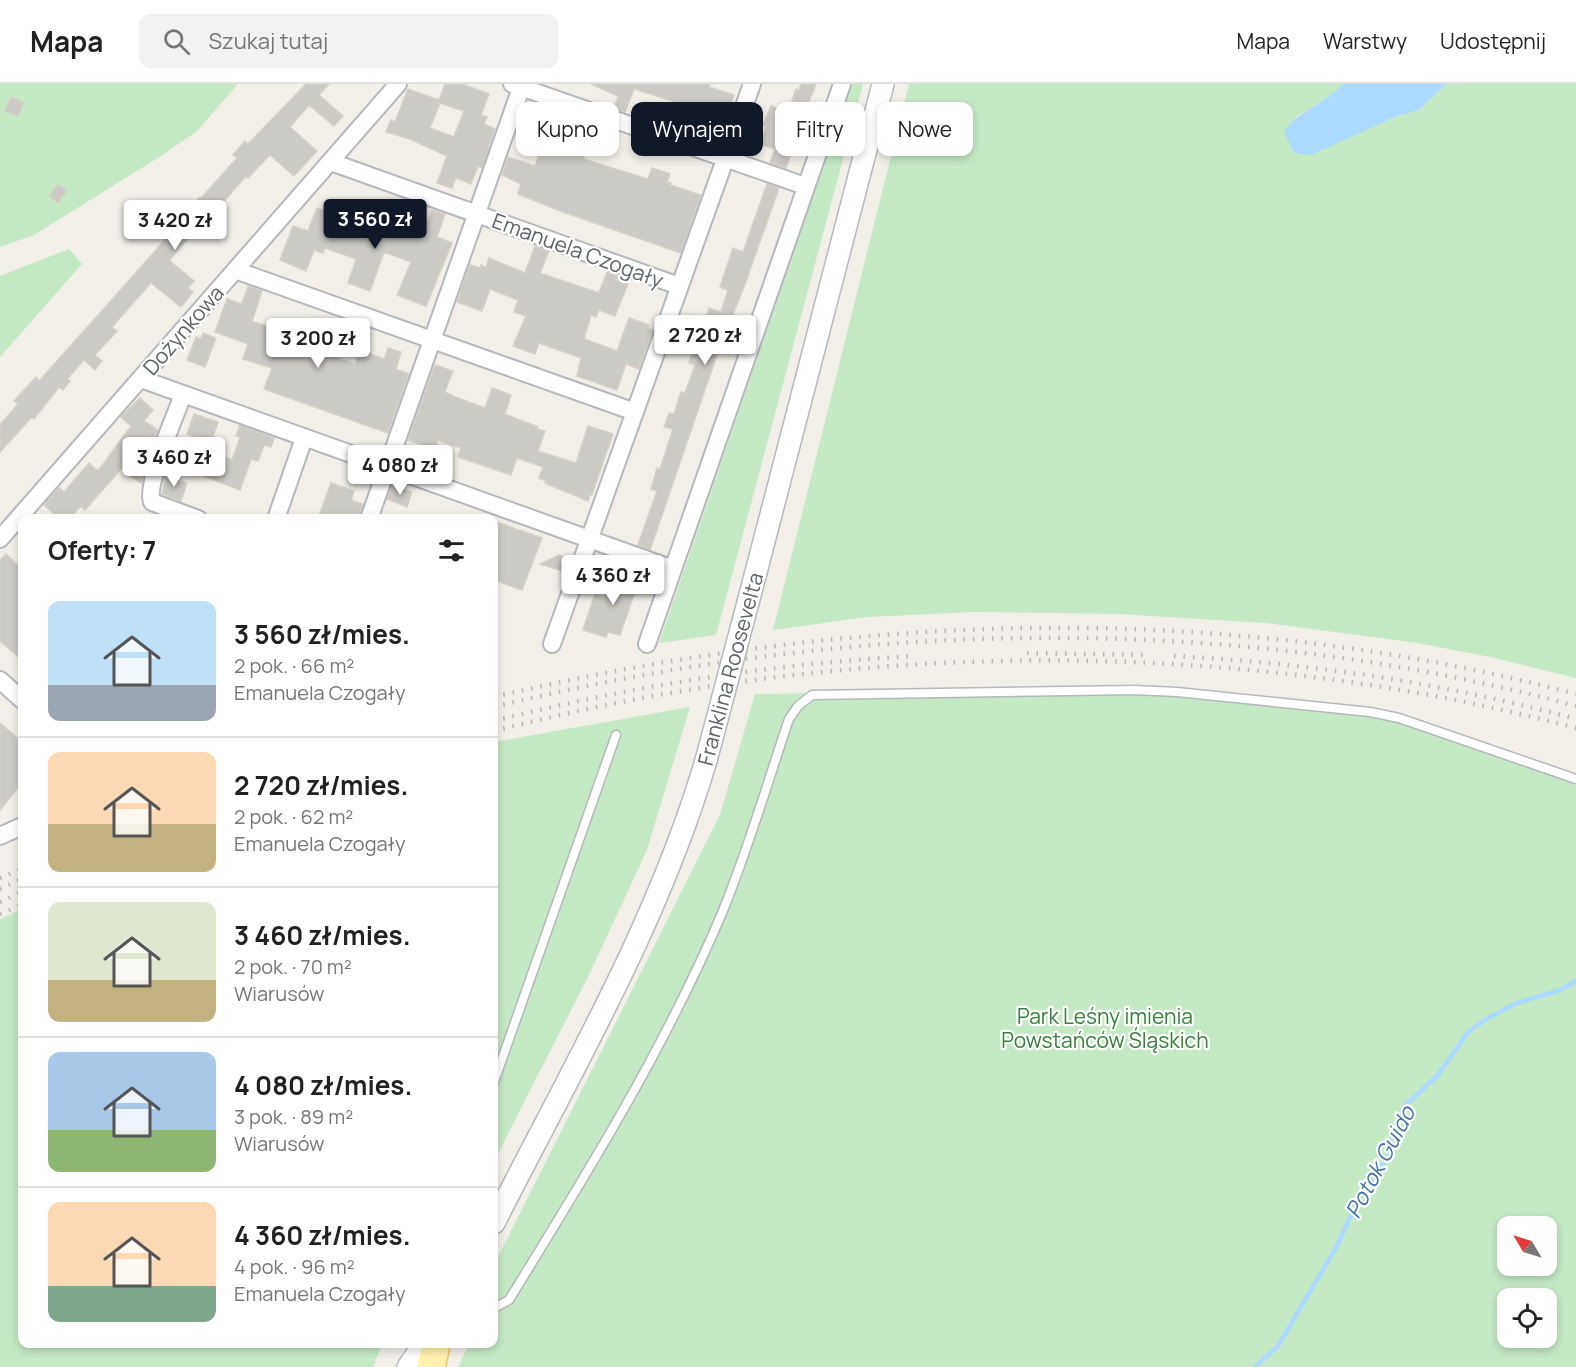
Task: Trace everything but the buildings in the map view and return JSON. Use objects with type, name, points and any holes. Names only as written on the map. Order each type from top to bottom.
[{"type":"street","name":"Dożynkowa","points":[[28,514],[141,378],[398,84]]},
{"type":"street","name":"Emanuela Czogały","points":[[552,644],[752,84]]},
{"type":"street","points":[[647,644],[842,84]]},
{"type":"street","name":"Franklina Roosevelta","points":[[498,1215],[634,947],[665,879],[696,794],[883,84]]},
{"type":"street","name":"Emanuela Czogały","points":[[371,514],[477,213],[516,86],[806,186]]},
{"type":"street","name":"Emanuela Czogały","points":[[331,162],[680,286]]},
{"type":"street","points":[[235,270],[635,412]]},
{"type":"street","points":[[141,378],[183,395],[674,569]]},
{"type":"street","points":[[183,395],[162,450],[149,495],[152,502],[184,514]]},
{"type":"street","points":[[278,514],[304,438]]},
{"type":"street","name":"Dożynkowa","points":[[0,539],[18,526]]},
{"type":"street","points":[[0,680],[18,696]]},
{"type":"street","points":[[0,836],[18,828]]},
{"type":"street","points":[[408,1367],[431,1354]]},
{"type":"lane","points":[[498,1306],[509,1300],[650,1061],[722,913],[744,855],[789,719],[798,706],[812,695],[1134,690],[1178,692],[1370,712],[1399,718],[1576,779]]},
{"type":"lane","points":[[498,1071],[616,735]]},
{"type":"green space","points":[[0,84],[238,84],[197,131],[164,154],[34,235],[0,247]]},
{"type":"green space","points":[[852,84],[863,84],[858,102],[846,102]]},
{"type":"green space","points":[[909,84],[1343,84],[1335,93],[1293,119],[1397,116],[1419,110],[1446,84],[1576,84],[1576,678],[1495,658],[1418,643],[1266,623],[1118,614],[974,612],[867,617],[773,630],[891,156],[973,156],[973,102],[905,102]]},
{"type":"green space","points":[[827,156],[844,156],[716,635],[659,643]]},
{"type":"green space","points":[[69,249],[82,264],[0,357],[0,276]]},
{"type":"green space","name":"Park Leśny imienia Powstańców Śląskich","points":[[1099,689],[1370,712],[1576,779],[1576,1367],[458,1367],[467,1348],[498,1348],[498,1257],[720,815],[755,694]]},
{"type":"green space","points":[[690,707],[647,850],[587,979],[498,1153],[498,741]]},
{"type":"green space","points":[[18,911],[18,1348],[380,1348],[373,1367],[0,1367],[0,919]]},
{"type":"water","points":[[1343,84],[1446,84],[1419,110],[1397,116],[1311,155],[1294,153],[1284,132],[1297,118]]},
{"type":"waterway","name":"Potok Guido","points":[[1255,1367],[1278,1346],[1337,1246],[1358,1200],[1385,1161],[1397,1123],[1406,1105],[1438,1075],[1468,1032],[1488,1018],[1517,1003],[1560,990],[1576,981]]},
{"type":"railway","points":[[498,696],[629,669],[764,647],[900,634],[1035,628],[1170,631],[1306,642],[1441,663],[1576,694]]},
{"type":"railway","points":[[498,706],[627,678],[762,657],[898,643],[1035,638],[1172,641],[1308,653],[1443,675],[1576,706]]},
{"type":"railway","points":[[1027,653],[1150,655]]},
{"type":"railway","points":[[498,720],[597,697],[702,678],[807,665],[913,656]]},
{"type":"railway","points":[[1174,656],[1276,664],[1376,677],[1477,695],[1576,719]]},
{"type":"railway","points":[[498,730],[627,701],[762,679],[898,666],[1035,660],[1172,664],[1308,676],[1443,698],[1576,728]]},
{"type":"railway","points":[[0,878],[18,871]]},
{"type":"railway","points":[[0,889],[18,881]]},
{"type":"railway","points":[[0,902],[18,894]]},
{"type":"railway","points":[[0,914],[18,907]]}]
